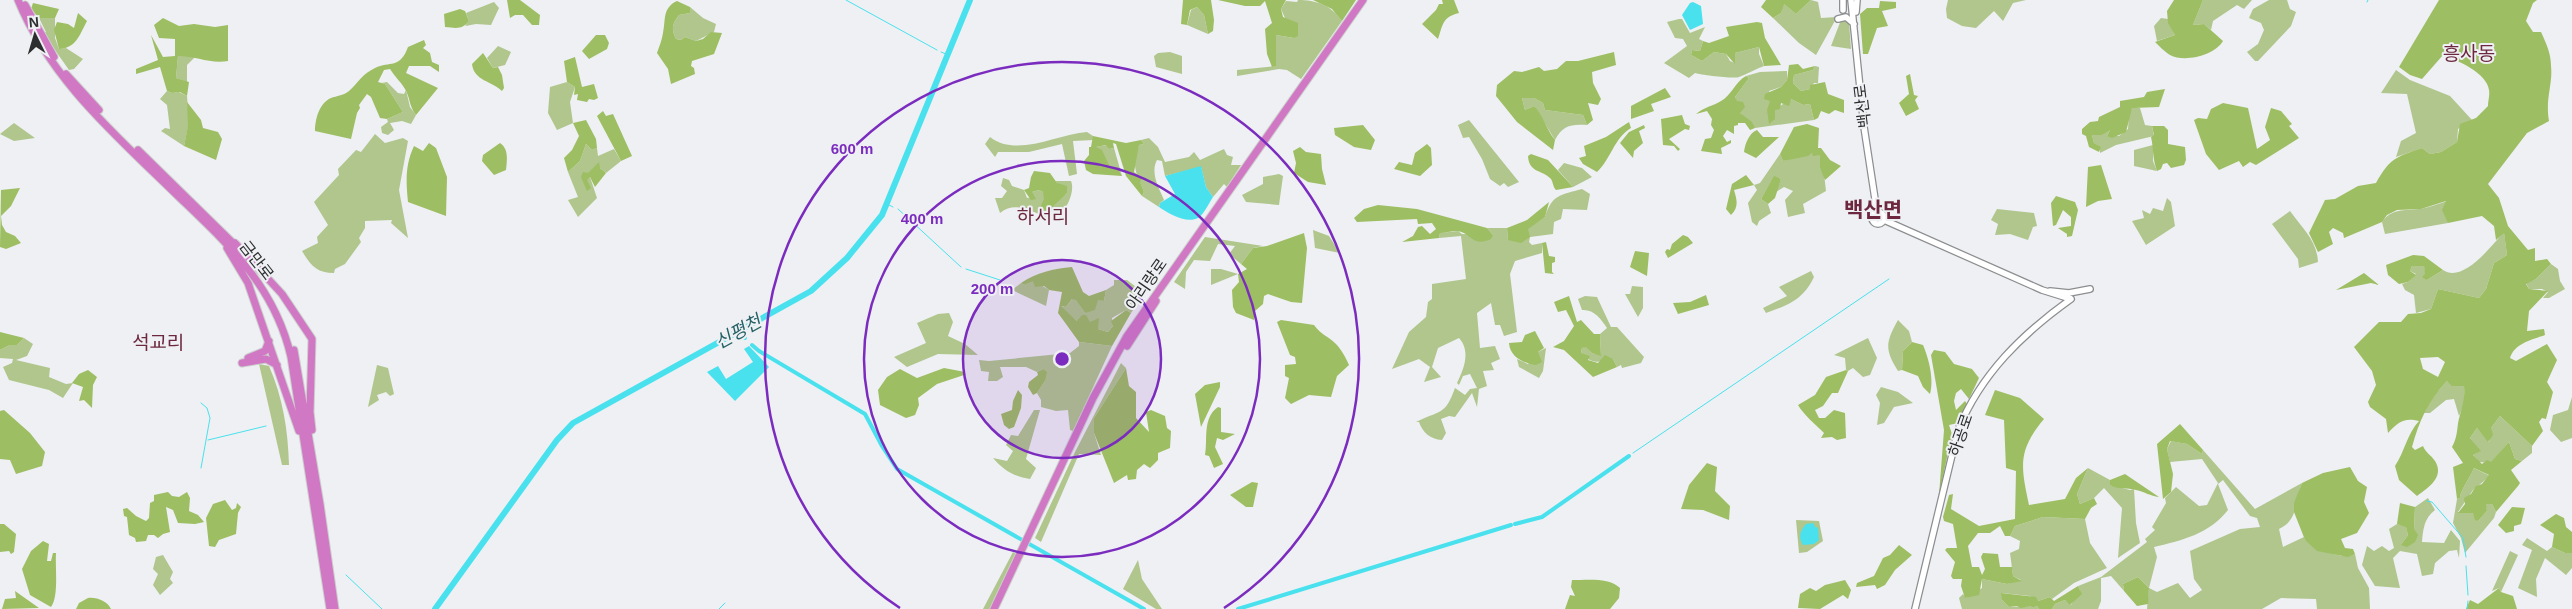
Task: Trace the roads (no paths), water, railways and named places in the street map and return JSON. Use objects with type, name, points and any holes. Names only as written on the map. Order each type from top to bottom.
[{"type":"highway","name":"금만로","points":[[18,0],[40,45],[72,89],[248,259],[266,284],[288,336],[293,356],[314,468],[330,609]]},
{"type":"highway","name":"금만로","points":[[23,0],[49,49],[77,88],[221,233]]},
{"type":"highway","name":"아리랑로","points":[[999,609],[1093,398],[1132,330],[1363,0]]},
{"type":"highway","name":"아리랑로","points":[[1033,530],[1100,393],[1159,296],[1368,0]]},
{"type":"highway","points":[[221,233],[248,283],[300,432],[308,473]]},
{"type":"highway","points":[[221,233],[246,252],[282,294],[312,339],[310,412],[314,468]]},
{"type":"highway","points":[[269,341],[264,351],[242,363],[266,359],[277,365]]},
{"type":"highway","name":"금만로","points":[[293,356],[308,473],[318,506]]},
{"type":"highway","name":"금만로","points":[[320,524],[334,609]]},
{"type":"highway","name":"아리랑로","points":[[994,609],[1021,557]]},
{"type":"main road","points":[[1843,0],[1843,10]]},
{"type":"main road","name":"백산로","points":[[1851,0],[1864,127],[1877,212]]},
{"type":"main road","points":[[1854,24],[1857,0]]},
{"type":"main road","points":[[1838,19],[1846,17],[1854,24]]},
{"type":"main road","points":[[1877,212],[1883,214],[1884,220],[1880,224],[1873,222],[1872,217],[1877,212]]},
{"type":"main road","points":[[1884,220],[2056,295],[2057,303],[2053,312]]},
{"type":"main road","points":[[2042,290],[2069,293],[2090,289]]},
{"type":"main road","name":"하공로","points":[[1915,609],[1961,423],[1987,377],[2014,345],[2053,312],[2071,300],[2056,295]]},
{"type":"water","points":[[1693,2],[1701,6],[1703,24],[1690,30],[1682,15],[1690,3]]},
{"type":"water","points":[[1201,166],[1206,187],[1213,197],[1198,218],[1183,219],[1159,207],[1160,203],[1175,194],[1165,176]]},
{"type":"water","points":[[749,346],[769,367],[735,401],[707,372],[718,366],[726,379],[753,362],[744,349]]},
{"type":"water","points":[[1813,523],[1816,528],[1818,527],[1819,540],[1814,544],[1803,545],[1800,537],[1801,532],[1806,524]]},
{"type":"waterway","points":[[846,0],[937,50]]},
{"type":"waterway","name":"신평천","points":[[435,609],[557,440],[573,423],[811,291],[847,258],[882,215],[970,0]]},
{"type":"waterway","points":[[941,52],[946,54]]},
{"type":"waterway","name":"신평천","points":[[887,204],[893,207]]},
{"type":"waterway","points":[[898,209],[961,267]]},
{"type":"waterway","points":[[966,269],[1000,280]]},
{"type":"waterway","points":[[1633,453],[1889,279]]},
{"type":"waterway","points":[[734,333],[745,338]]},
{"type":"waterway","points":[[752,345],[865,414],[897,469],[1144,609]]},
{"type":"waterway","points":[[201,403],[207,408],[210,418],[201,468]]},
{"type":"waterway","points":[[208,440],[266,426]]},
{"type":"waterway","points":[[1515,524],[1542,517],[1629,456]]},
{"type":"waterway","points":[[2427,501],[2432,502],[2463,538],[2466,557]]},
{"type":"waterway","points":[[1238,609],[1511,525]]},
{"type":"waterway","points":[[2466,566],[2468,595]]},
{"type":"waterway","points":[[346,575],[382,609]]},
{"type":"waterway","points":[[2467,609],[2468,601]]},
{"type":"waterway","points":[[719,609],[725,603]]},
{"type":"district","name":"흥사동","points":[[2469,53]]},
{"type":"district","name":"백산면","points":[[1873,210]]},
{"type":"district","name":"하서리","points":[[1043,216]]},
{"type":"district","name":"석교리","points":[[158,342]]}]
